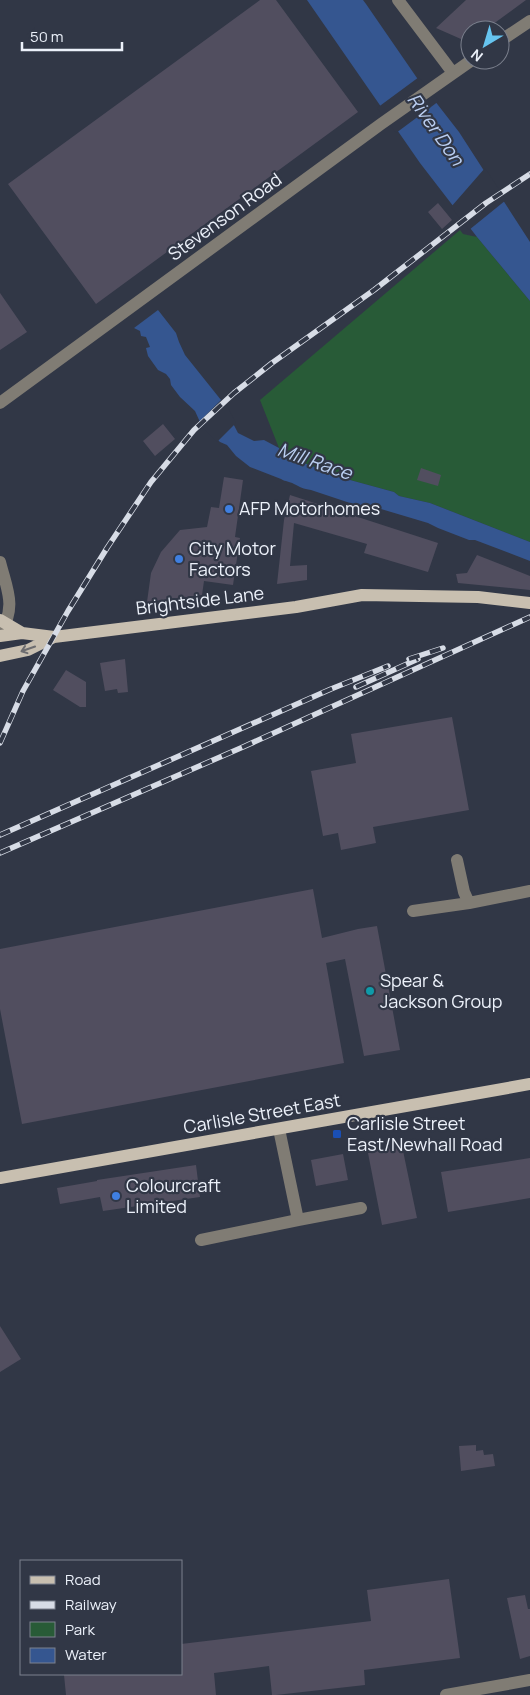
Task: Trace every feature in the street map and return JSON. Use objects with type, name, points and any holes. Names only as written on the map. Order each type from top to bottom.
[{"type":"main road","name":"Brightside Lane","points":[[2,628],[22,633],[54,637],[296,607],[362,595],[469,597],[530,603]]},
{"type":"main road","name":"Brightside Lane","points":[[0,656],[28,650],[54,637]]},
{"type":"main road","name":"Carlisle Street East","points":[[0,1178],[530,1084]]},
{"type":"street","points":[[398,0],[453,73]]},
{"type":"street","points":[[510,34],[530,21]]},
{"type":"street","name":"Stevenson Road","points":[[0,403],[460,68]]},
{"type":"street","points":[[0,564],[9,590],[10,607],[2,628]]},
{"type":"street","points":[[458,860],[464,892],[469,903]]},
{"type":"street","points":[[413,911],[469,903],[530,891]]},
{"type":"street","points":[[279,1129],[298,1220]]},
{"type":"street","points":[[201,1240],[361,1208]]},
{"type":"street","points":[[446,1695],[530,1680]]},
{"type":"green space","points":[[460,230],[463,234],[477,237],[530,301],[530,542],[430,503],[399,496],[394,492],[350,480],[285,456],[279,448],[260,400]]},
{"type":"water","name":"River Don","points":[[307,0],[363,0],[366,4],[417,78],[459,132],[530,242],[530,301],[477,237],[420,163]]},
{"type":"water","points":[[158,310],[176,333],[185,355],[221,400],[238,433],[254,441],[264,440],[279,448],[285,456],[350,480],[394,492],[399,496],[430,503],[530,542],[530,561],[475,540],[469,540],[428,523],[381,509],[359,506],[284,481],[250,467],[200,422],[195,411],[180,397],[171,385],[170,379],[166,374],[158,370],[148,356],[146,348],[150,347],[146,337],[141,336],[140,331],[134,328]]},
{"type":"pier","points":[[419,77],[439,101],[396,133],[377,108]]},
{"type":"pier","points":[[485,168],[506,200],[469,230],[451,207]]},
{"type":"pier","points":[[223,398],[236,423],[217,442],[198,423]]},
{"type":"building","points":[[260,0],[276,0],[358,112],[96,304],[8,184]]},
{"type":"building","points":[[466,0],[526,0],[499,20],[460,20],[460,39],[436,28]]},
{"type":"building","points":[[438,203],[452,220],[442,229],[428,212]]},
{"type":"building","points":[[0,293],[27,332],[0,350]]},
{"type":"building","points":[[163,424],[175,439],[155,456],[143,441]]},
{"type":"building","points":[[421,468],[441,475],[438,486],[417,480]]},
{"type":"building","points":[[224,477],[243,480],[235,537],[240,538],[233,585],[204,581],[202,595],[147,602],[151,573],[161,552],[180,530],[207,527],[211,507],[219,508]]},
{"type":"building","points":[[290,495],[438,543],[428,572],[364,553],[367,544],[294,523],[290,566],[307,565],[307,580],[277,584],[284,520]]},
{"type":"building","points":[[477,555],[530,576],[530,590],[458,583],[456,574],[467,573]]},
{"type":"building","points":[[125,659],[128,692],[118,693],[117,689],[105,691],[100,663]]},
{"type":"building","points":[[66,670],[86,682],[86,707],[80,707],[53,690]]},
{"type":"building","points":[[452,717],[469,810],[373,827],[376,843],[341,850],[338,833],[323,836],[311,771],[356,763],[351,734]]},
{"type":"building","points":[[313,889],[322,938],[377,926],[400,1050],[364,1056],[345,959],[326,963],[344,1063],[22,1124],[0,1009],[0,949]]},
{"type":"building","points":[[402,1146],[417,1218],[382,1225],[368,1153]]},
{"type":"building","points":[[343,1154],[348,1180],[316,1186],[311,1160]]},
{"type":"building","points":[[530,1158],[530,1198],[448,1212],[441,1172]]},
{"type":"building","points":[[196,1165],[200,1197],[103,1211],[100,1197],[60,1204],[57,1188]]},
{"type":"building","points":[[0,1326],[21,1359],[0,1372]]},
{"type":"building","points":[[476,1445],[476,1451],[483,1450],[484,1455],[493,1454],[495,1466],[461,1471],[459,1446]]},
{"type":"building","points":[[449,1579],[460,1658],[364,1670],[365,1685],[276,1695],[272,1695],[269,1666],[214,1673],[216,1695],[66,1695],[64,1675],[182,1675],[182,1644],[371,1621],[367,1590]]},
{"type":"building","points":[[525,1595],[528,1609],[530,1609],[530,1656],[520,1659],[507,1598]]},
{"type":"railway","points":[[0,743],[23,691],[68,611],[107,548],[151,482],[194,430],[234,393],[272,363],[374,290],[486,203],[530,174]]},
{"type":"railway","points":[[0,853],[243,747],[530,617]]},
{"type":"railway","points":[[409,659],[443,648]]},
{"type":"railway","points":[[356,687],[418,659]]},
{"type":"railway","points":[[0,835],[331,689],[388,666]]},
{"type":"place","name":"AFP Motorhomes","points":[[229,509]]},
{"type":"place","name":"City Motor Factors","points":[[179,559]]},
{"type":"place","name":"Spear & Jackson Group","points":[[370,991]]},
{"type":"place","name":"Carlisle Street East/Newhall Road","points":[[337,1134]]},
{"type":"place","name":"Colourcraft Limited","points":[[116,1196]]},
{"type":"water label","name":"Mill Race","points":[[315,461]]}]
